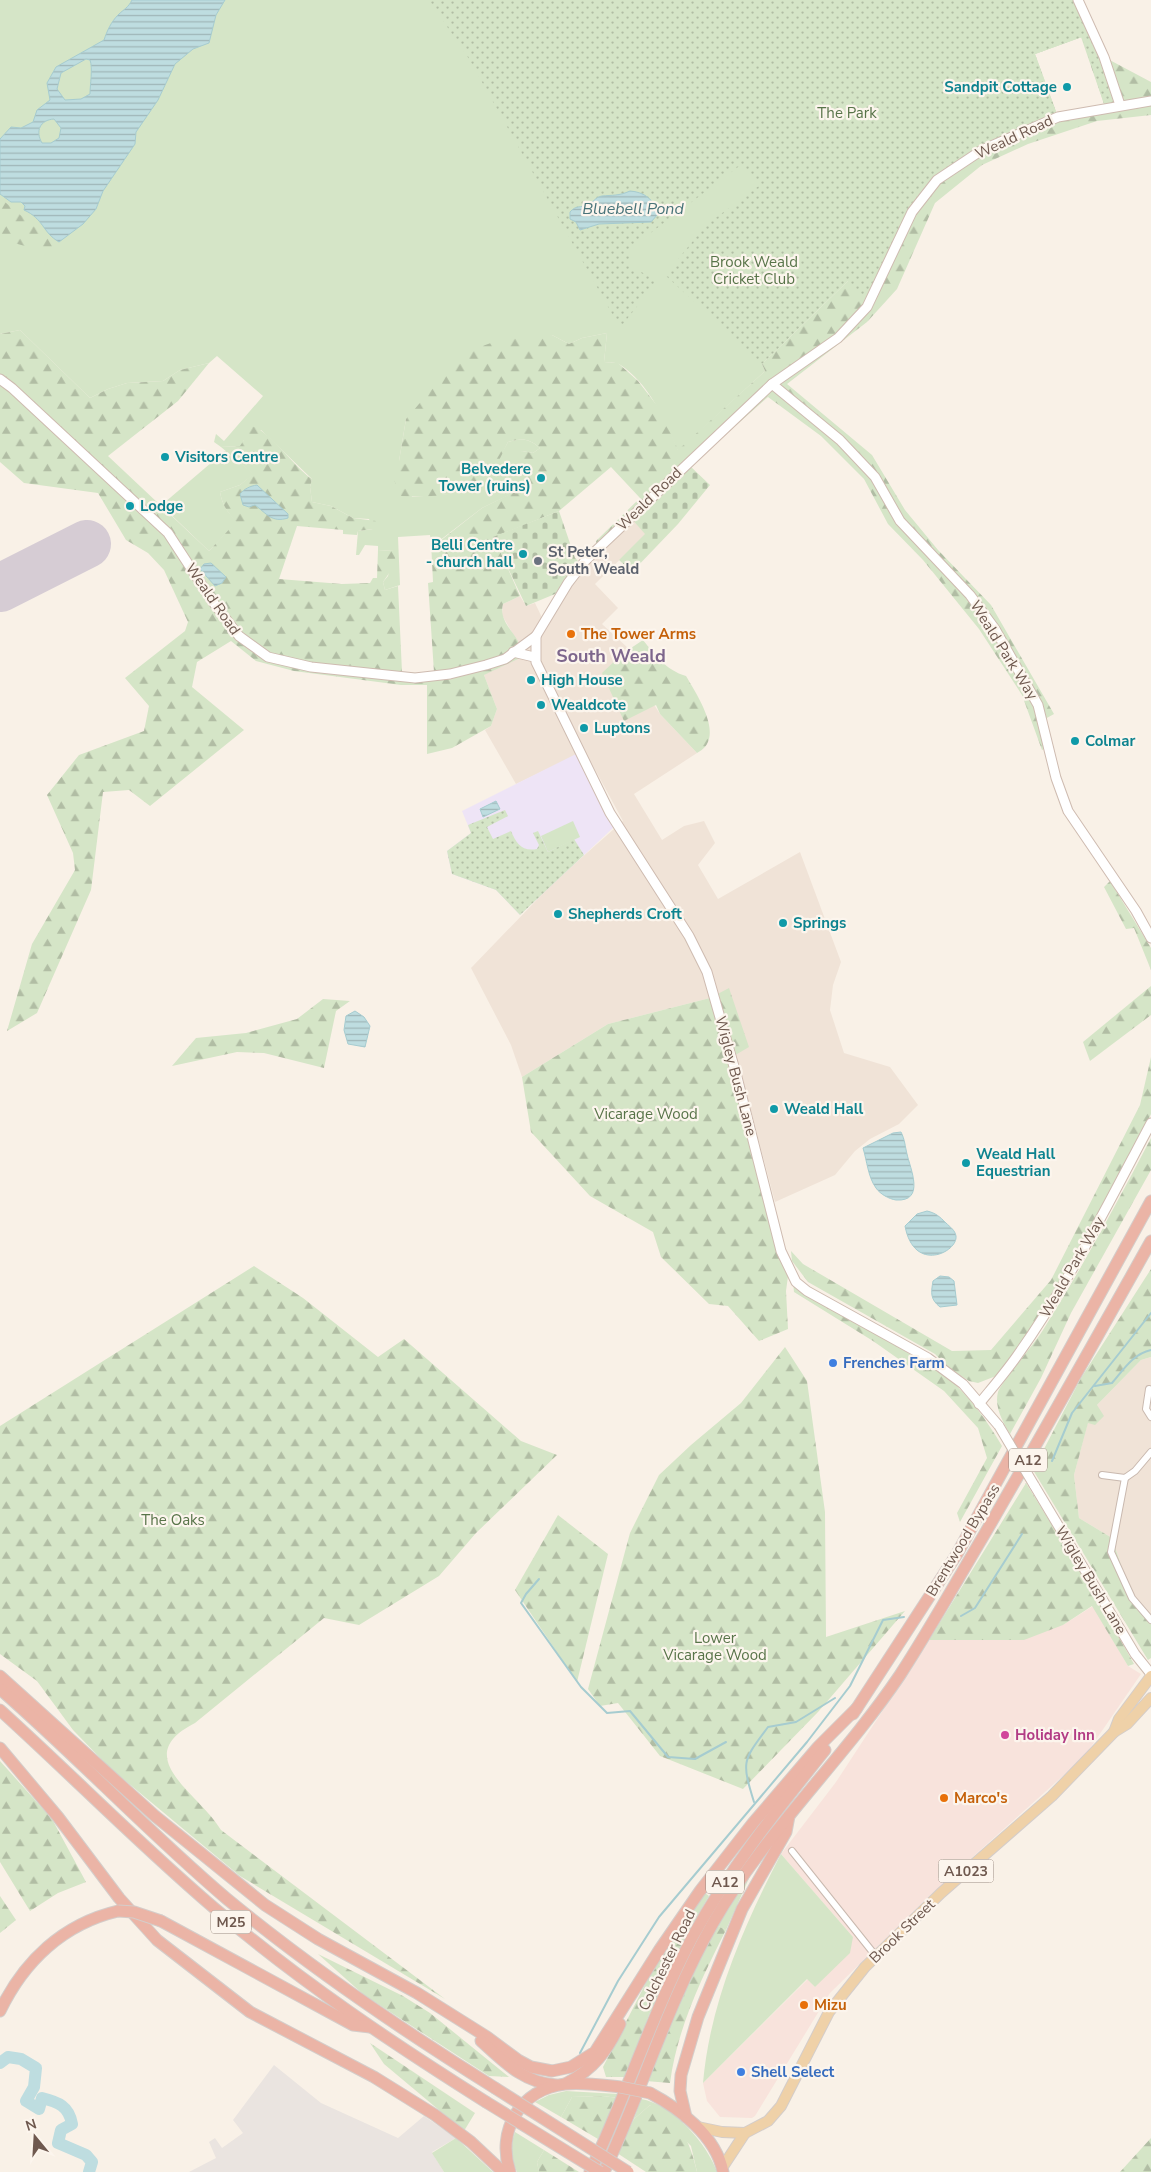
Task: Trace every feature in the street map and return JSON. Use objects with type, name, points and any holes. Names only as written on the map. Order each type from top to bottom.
[{"type":"highway","name":"Brentwood Bypass","points":[[857,1708],[957,1554],[1151,1201]]},
{"type":"highway","name":"Brentwood Bypass","points":[[790,1812],[870,1715],[916,1649],[1033,1451],[1151,1241]]},
{"type":"highway","name":"M25","points":[[0,1676],[155,1816],[265,1905]]},
{"type":"highway","name":"M25","points":[[0,1689],[206,1880],[302,1958],[394,2024],[628,2172]]},
{"type":"highway","name":"A12","points":[[562,2084],[591,2068],[602,2056],[615,2034],[629,1999],[678,1923],[741,1838],[818,1746],[857,1708]]},
{"type":"highway","name":"Colchester Road","points":[[590,2172],[673,1978],[713,1900],[766,1823],[857,1708]]},
{"type":"highway","name":"M25","points":[[0,1710],[157,1857],[220,1913],[291,1970],[371,2027],[486,2102],[600,2172]]},
{"type":"highway","points":[[0,1748],[58,1817],[118,1898],[157,1940],[250,2012],[374,2077],[435,2115],[471,2142],[503,2172]]},
{"type":"highway","name":"M25","points":[[115,1796],[243,1891],[318,1939],[417,1994],[466,2026],[511,2068],[536,2081],[562,2084]]},
{"type":"highway","name":"A12","points":[[686,2118],[680,2090],[681,2075],[698,2017],[742,1909],[786,1832],[790,1812]]},
{"type":"highway","name":"Colchester Road","points":[[604,2172],[697,1952],[743,1874],[790,1812]]},
{"type":"highway","name":"M25","points":[[0,2010],[28,1966],[64,1934],[79,1923],[96,1916],[118,1911],[134,1912],[161,1920],[352,2025],[371,2027]]},
{"type":"highway","name":"M25","points":[[466,2026],[480,2032],[513,2057],[531,2067],[545,2071],[566,2070],[584,2061],[595,2052],[629,1999]]},
{"type":"highway","points":[[510,2172],[505,2145],[512,2118],[530,2097],[562,2084],[620,2086],[650,2093],[698,2128],[723,2170]]},
{"type":"main road","name":"Brook Street","points":[[1114,1732],[1119,1719],[1151,1675]]},
{"type":"main road","name":"Brook Street","points":[[723,2170],[745,2133],[768,2121],[780,2106],[829,2012],[875,1955],[941,1893],[1052,1796],[1114,1732],[1127,1724],[1151,1698]]},
{"type":"main road","points":[[698,2128],[745,2133]]},
{"type":"street","points":[[1078,0],[1104,57],[1120,105]]},
{"type":"street","name":"Weald Road","points":[[0,380],[12,388],[168,533],[213,602],[239,636],[268,657],[310,667],[415,678],[450,674],[505,658],[536,636],[568,583],[585,561],[772,384],[838,338],[867,307],[912,212],[937,180],[982,150],[1040,124],[1059,117],[1151,101]]},
{"type":"street","name":"Weald Park Way","points":[[772,384],[840,440],[875,477],[900,521],[970,595],[995,629],[1038,705],[1056,778],[1068,811],[1136,911],[1151,938]]},
{"type":"street","points":[[513,652],[534,657],[536,636]]},
{"type":"street","name":"Wigley Bush Lane","points":[[534,657],[610,813],[689,936],[707,972],[737,1077],[781,1251],[796,1282],[807,1291],[928,1358],[963,1384],[999,1426],[1138,1658],[1151,1675]]},
{"type":"street","name":"Weald Park Way","points":[[979,1404],[1016,1357],[1046,1312],[1098,1223],[1151,1123]]},
{"type":"street","points":[[1150,1389],[1146,1409],[1151,1417]]},
{"type":"street","points":[[1151,1452],[1149,1460],[1125,1478],[1111,1552],[1132,1598],[1151,1620]]},
{"type":"street","points":[[1102,1475],[1125,1478]]},
{"type":"street","points":[[792,1851],[875,1955]]},
{"type":"shaded area","points":[[630,517],[646,534],[595,584],[618,608],[602,624],[629,649],[621,654],[660,714],[697,753],[634,794],[662,840],[684,826],[704,821],[715,843],[698,865],[718,899],[800,852],[841,962],[833,985],[830,1010],[844,1053],[890,1067],[918,1105],[899,1124],[870,1139],[855,1151],[835,1175],[775,1202],[742,1077],[710,998],[608,1024],[522,1077],[511,1045],[471,968],[553,883],[623,821],[585,751],[516,784],[485,730],[491,726],[497,709],[484,675],[518,643],[502,615],[503,604],[520,596],[526,606],[535,603],[546,626],[568,583]]},
{"type":"shaded area","points":[[580,752],[614,827],[520,915],[496,890],[452,874],[447,851],[471,833],[462,811]]},
{"type":"shaded area","points":[[1151,1357],[1151,1620],[1132,1598],[1112,1538],[1079,1518],[1074,1475],[1088,1422],[1097,1405],[1141,1360]]},
{"type":"shaded area","points":[[1093,1606],[1128,1666],[1141,1674],[1084,1757],[927,1898],[830,1993],[755,2116],[752,2118],[720,2117],[707,2101],[703,2083],[808,1979],[815,1987],[853,1937],[781,1854],[836,1782],[929,1640],[962,1639],[1063,1625]]},
{"type":"shaded area","points":[[274,2065],[321,2103],[398,2138],[424,2116],[456,2138],[432,2152],[444,2172],[189,2172],[216,2158],[209,2142],[215,2138],[222,2148],[243,2133],[233,2120]]},
{"type":"green space","name":"Brook Weald Cricket Club","points":[[0,0],[1078,0],[1082,37],[1035,54],[762,364],[765,371],[678,451],[662,415],[639,381],[619,364],[604,362],[607,333],[582,338],[569,344],[552,335],[406,419],[399,461],[412,497],[448,494],[502,453],[508,442],[525,440],[532,442],[540,448],[533,453],[522,451],[510,480],[515,492],[482,508],[439,541],[431,541],[430,535],[398,537],[400,585],[385,590],[383,582],[388,576],[394,551],[378,550],[378,546],[365,545],[359,555],[356,555],[358,531],[373,529],[369,519],[353,518],[331,506],[312,502],[310,487],[312,479],[261,430],[244,440],[241,446],[221,447],[214,442],[216,434],[224,441],[263,396],[217,356],[209,363],[180,370],[163,381],[127,383],[108,389],[90,398],[20,330],[0,334]]},
{"type":"green space","name":"The Park","points":[[429,0],[1078,0],[1120,105],[1105,107],[1082,37],[1035,54],[1058,117],[1024,129],[937,180],[912,212],[868,304],[848,281],[762,364],[665,275],[706,225],[760,185],[742,164],[628,250],[631,266],[657,281],[620,328],[469,59]]},
{"type":"green space","points":[[1078,0],[1104,57],[1151,82],[1151,115],[1097,121],[1028,144],[982,165],[935,203],[897,289],[867,322],[787,384],[872,455],[905,510],[938,550],[991,605],[1054,714],[1045,719],[1051,745],[1042,750],[1022,695],[979,629],[923,560],[888,524],[864,479],[821,436],[768,397],[597,549],[596,541],[640,498],[611,467],[559,511],[494,537],[520,596],[503,604],[502,609],[506,624],[518,641],[520,658],[484,675],[497,709],[491,726],[452,748],[427,754],[427,685],[401,685],[294,671],[256,661],[231,641],[197,662],[192,687],[244,730],[150,806],[129,790],[103,792],[91,890],[37,1013],[7,1031],[32,944],[75,870],[73,853],[47,795],[79,755],[144,731],[149,706],[125,678],[185,631],[188,622],[164,570],[148,553],[126,540],[98,493],[24,483],[0,462],[0,334],[20,330],[90,398],[108,389],[127,383],[163,381],[180,370],[209,363],[178,401],[108,456],[209,551],[236,522],[222,501],[220,492],[240,485],[253,474],[221,447],[240,446],[244,440],[243,432],[252,426],[259,429],[312,479],[310,487],[312,502],[331,506],[353,518],[376,521],[373,529],[358,531],[357,535],[343,534],[343,530],[297,526],[279,579],[342,584],[370,583],[373,578],[377,578],[378,550],[394,551],[396,563],[383,582],[385,590],[398,586],[402,672],[434,672],[428,583],[433,582],[431,541],[440,541],[482,508],[514,492],[509,468],[513,456],[522,451],[533,453],[540,448],[532,442],[525,440],[508,442],[497,464],[482,483],[460,492],[448,494],[422,497],[401,496],[394,480],[394,467],[399,461],[406,419],[463,353],[502,339],[552,335],[569,344],[582,338],[607,333],[604,362],[618,363],[638,381],[662,412],[678,450],[765,371],[762,364],[848,281]],"holes":[[[1081,37],[1105,107],[1058,117],[1035,54]]]},
{"type":"green space","points":[[0,198],[58,246],[58,255],[14,243],[0,247]]},
{"type":"green space","points":[[225,451],[254,474],[240,485],[220,492],[222,501],[237,522],[209,551],[163,507],[164,503]]},
{"type":"green space","points":[[690,466],[710,485],[678,524],[632,572],[619,560],[645,534],[630,517]]},
{"type":"green space","points":[[559,511],[575,558],[579,562],[555,594],[526,606],[493,537]]},
{"type":"green space","points":[[643,640],[667,666],[686,676],[697,694],[710,727],[706,746],[697,753],[660,714],[656,705],[624,721],[602,673],[622,654]]},
{"type":"green space","points":[[505,810],[508,816],[487,827],[493,839],[511,831],[520,846],[532,850],[537,849],[539,845],[533,833],[538,831],[548,852],[574,839],[584,855],[520,915],[496,890],[452,874],[447,851],[471,833],[468,825]]},
{"type":"green space","points":[[573,821],[580,837],[548,852],[541,836]]},
{"type":"green space","points":[[1110,881],[1151,948],[1151,970],[1134,928],[1126,929],[1104,887]]},
{"type":"green space","points":[[1151,986],[1151,1015],[1090,1061],[1083,1042]]},
{"type":"green space","name":"Vicarage Wood","points":[[729,988],[749,1047],[732,1057],[789,1269],[786,1291],[788,1329],[759,1341],[728,1306],[709,1304],[661,1257],[653,1232],[590,1196],[531,1132],[522,1077],[608,1024],[710,998]]},
{"type":"green space","points":[[323,999],[350,1001],[336,1011],[324,1068],[264,1053],[237,1052],[172,1066],[196,1038],[246,1033],[297,1019]]},
{"type":"green space","points":[[1151,1057],[1151,1114],[1142,1133],[1051,1299],[1029,1334],[996,1376],[978,1383],[969,1381],[949,1368],[935,1354],[808,1282],[792,1261],[791,1251],[803,1264],[952,1351],[991,1350],[1051,1280],[1140,1105]]},
{"type":"green space","points":[[1151,1138],[1151,1170],[1071,1313],[1041,1378],[1010,1434],[998,1409],[998,1392],[1039,1336],[1057,1307],[1099,1235]]},
{"type":"green space","name":"The Oaks","points":[[254,1266],[303,1298],[378,1357],[404,1339],[521,1441],[557,1455],[476,1533],[439,1576],[359,1625],[324,1618],[195,1723],[176,1736],[168,1749],[168,1762],[175,1775],[221,1830],[445,1999],[240,1876],[110,1768],[73,1730],[37,1681],[0,1654],[0,1426]]},
{"type":"green space","points":[[1151,1269],[1151,1357],[1141,1360],[1097,1405],[1104,1416],[1095,1425],[1088,1423],[1074,1475],[1079,1518],[1112,1538],[1132,1598],[1151,1620],[1151,1658],[1148,1660],[1033,1470],[1081,1378]]},
{"type":"green space","points":[[793,1282],[947,1377],[963,1392],[984,1418],[1002,1446],[960,1522],[957,1513],[987,1458],[978,1428],[944,1391],[873,1341],[794,1292]]},
{"type":"green space","name":"Lower Vicarage Wood","points":[[785,1347],[807,1381],[825,1512],[826,1637],[905,1611],[818,1712],[743,1789],[660,1756],[618,1703],[600,1706],[588,1689],[630,1533],[659,1475],[741,1403]]},
{"type":"green space","points":[[1026,1483],[1093,1591],[1134,1664],[1128,1666],[1092,1606],[1063,1625],[1024,1640],[929,1640]]},
{"type":"green space","points":[[558,1515],[608,1554],[577,1682],[515,1590]]},
{"type":"green space","points":[[0,1761],[52,1819],[86,1882],[58,1893],[30,1911],[0,1862]]},
{"type":"green space","points":[[781,1854],[853,1937],[850,1953],[815,1987],[807,1979],[703,2083],[713,2023],[721,1994],[754,1908]]},
{"type":"green space","points":[[750,1876],[726,1930],[716,1925]]},
{"type":"green space","points":[[705,1893],[709,1896],[686,1935],[678,1931]]},
{"type":"green space","points":[[0,1896],[16,1920],[0,1933]]},
{"type":"green space","points":[[716,1925],[726,1930],[708,1966],[684,2023],[673,2063],[670,2083],[646,2081],[674,2013]]},
{"type":"green space","points":[[678,1931],[686,1935],[649,2015],[627,2077],[606,2077],[603,2067],[653,1969]]},
{"type":"green space","points":[[318,1954],[403,1996],[430,2013],[509,2077],[489,2076],[364,1995]]},
{"type":"green space","points":[[370,2043],[475,2113],[464,2131],[384,2064]]},
{"type":"green space","points":[[566,2091],[618,2094],[618,2098],[603,2096],[572,2097],[561,2117],[535,2102],[549,2095]]},
{"type":"green space","points":[[603,2096],[618,2098],[598,2139],[561,2117],[572,2097]]},
{"type":"green space","points":[[641,2099],[665,2108],[687,2126],[705,2149],[717,2172],[697,2172],[691,2146],[650,2105],[634,2119]]},
{"type":"green space","points":[[650,2105],[661,2111],[682,2132],[691,2150],[697,2172],[646,2172],[617,2153],[634,2119]]},
{"type":"green space","points":[[515,2132],[544,2150],[537,2162],[539,2172],[517,2172],[512,2152]]},
{"type":"green space","points":[[456,2138],[493,2172],[444,2172],[432,2153]]},
{"type":"green space","points":[[1151,2138],[1151,2172],[1120,2172]]},
{"type":"green space","points":[[544,2150],[579,2172],[539,2172],[537,2162]]},
{"type":"water","points":[[132,0],[225,0],[216,15],[209,43],[193,49],[175,64],[158,100],[136,132],[135,144],[103,191],[96,209],[83,224],[59,242],[49,234],[36,217],[24,210],[25,206],[21,202],[11,202],[0,194],[0,139],[11,127],[21,128],[33,122],[37,110],[50,100],[47,83],[56,67],[104,40],[113,21]],"holes":[[[86,59],[90,60],[91,63],[90,94],[81,99],[65,100],[57,89],[61,73]],[[54,119],[61,128],[59,138],[51,143],[42,143],[39,134],[40,127],[45,121]]]},
{"type":"water","name":"Bluebell Pond","points":[[630,191],[648,197],[654,204],[658,214],[651,222],[599,224],[580,230],[576,222],[570,219],[570,212],[574,208],[588,205],[600,197],[619,195]]},
{"type":"water","points":[[257,485],[288,514],[288,518],[274,518],[255,505],[249,507],[243,505],[240,494],[247,488]]},
{"type":"water","points":[[211,563],[226,577],[222,583],[215,586],[200,569],[204,564]]},
{"type":"water","points":[[496,801],[500,809],[483,817],[480,809]]},
{"type":"water","points":[[355,1011],[364,1017],[370,1026],[365,1047],[348,1044],[344,1030],[346,1016]]},
{"type":"water","points":[[901,1132],[914,1183],[911,1196],[896,1200],[885,1196],[873,1184],[863,1148],[893,1133]]},
{"type":"water","points":[[927,1211],[940,1217],[955,1232],[955,1242],[943,1253],[935,1255],[926,1254],[917,1250],[910,1241],[905,1226],[917,1214]]},
{"type":"water","points":[[940,1276],[949,1277],[954,1281],[957,1305],[940,1307],[934,1301],[932,1292],[933,1281]]},
{"type":"waterway","points":[[1052,1461],[1072,1413],[1151,1313]]},
{"type":"waterway","points":[[1095,1386],[1112,1383],[1134,1359],[1151,1350]]},
{"type":"waterway","points":[[961,1616],[975,1608],[1022,1534]]},
{"type":"waterway","points":[[539,1579],[521,1603],[581,1687],[607,1713],[630,1711],[668,1757],[695,1759],[726,1742]]},
{"type":"waterway","points":[[580,2053],[618,1981],[659,1917],[807,1742],[850,1686],[883,1620],[904,1617]]},
{"type":"waterway","points":[[754,1802],[747,1777],[747,1762],[753,1747],[768,1727],[796,1722],[835,1698]]},
{"type":"waterway","points":[[0,2063],[8,2057],[21,2059],[36,2068],[34,2087],[26,2101],[39,2109],[42,2098],[58,2103],[65,2109],[71,2118],[72,2124],[61,2130],[58,2143],[86,2155],[92,2162],[89,2172]]},
{"type":"runway","points":[[0,588],[87,544]]},
{"type":"place","name":"Sandpit Cottage","points":[[1067,87]]},
{"type":"place","name":"Visitors Centre","points":[[165,457]]},
{"type":"place","name":"Belvedere Tower (ruins)","points":[[541,478]]},
{"type":"place","name":"Lodge","points":[[130,506]]},
{"type":"place","name":"Belli Centre - church hall","points":[[523,554]]},
{"type":"place","name":"St Peter, South Weald","points":[[538,561]]},
{"type":"place","name":"The Tower Arms","points":[[571,634]]},
{"type":"place","name":"High House","points":[[531,680]]},
{"type":"place","name":"Wealdcote","points":[[541,705]]},
{"type":"place","name":"Luptons","points":[[584,728]]},
{"type":"place","name":"Colmar","points":[[1075,741]]},
{"type":"place","name":"Shepherds Croft","points":[[558,914]]},
{"type":"place","name":"Springs","points":[[783,923]]},
{"type":"place","name":"Weald Hall","points":[[774,1109]]},
{"type":"place","name":"Weald Hall Equestrian","points":[[966,1163]]},
{"type":"place","name":"Frenches Farm","points":[[833,1363]]},
{"type":"place","name":"Holiday Inn","points":[[1005,1735]]},
{"type":"place","name":"Marco's","points":[[944,1798]]},
{"type":"place","name":"Mizu","points":[[804,2005]]},
{"type":"place","name":"Shell Select","points":[[741,2072]]},
{"type":"district","name":"South Weald","points":[[611,656]]}]
